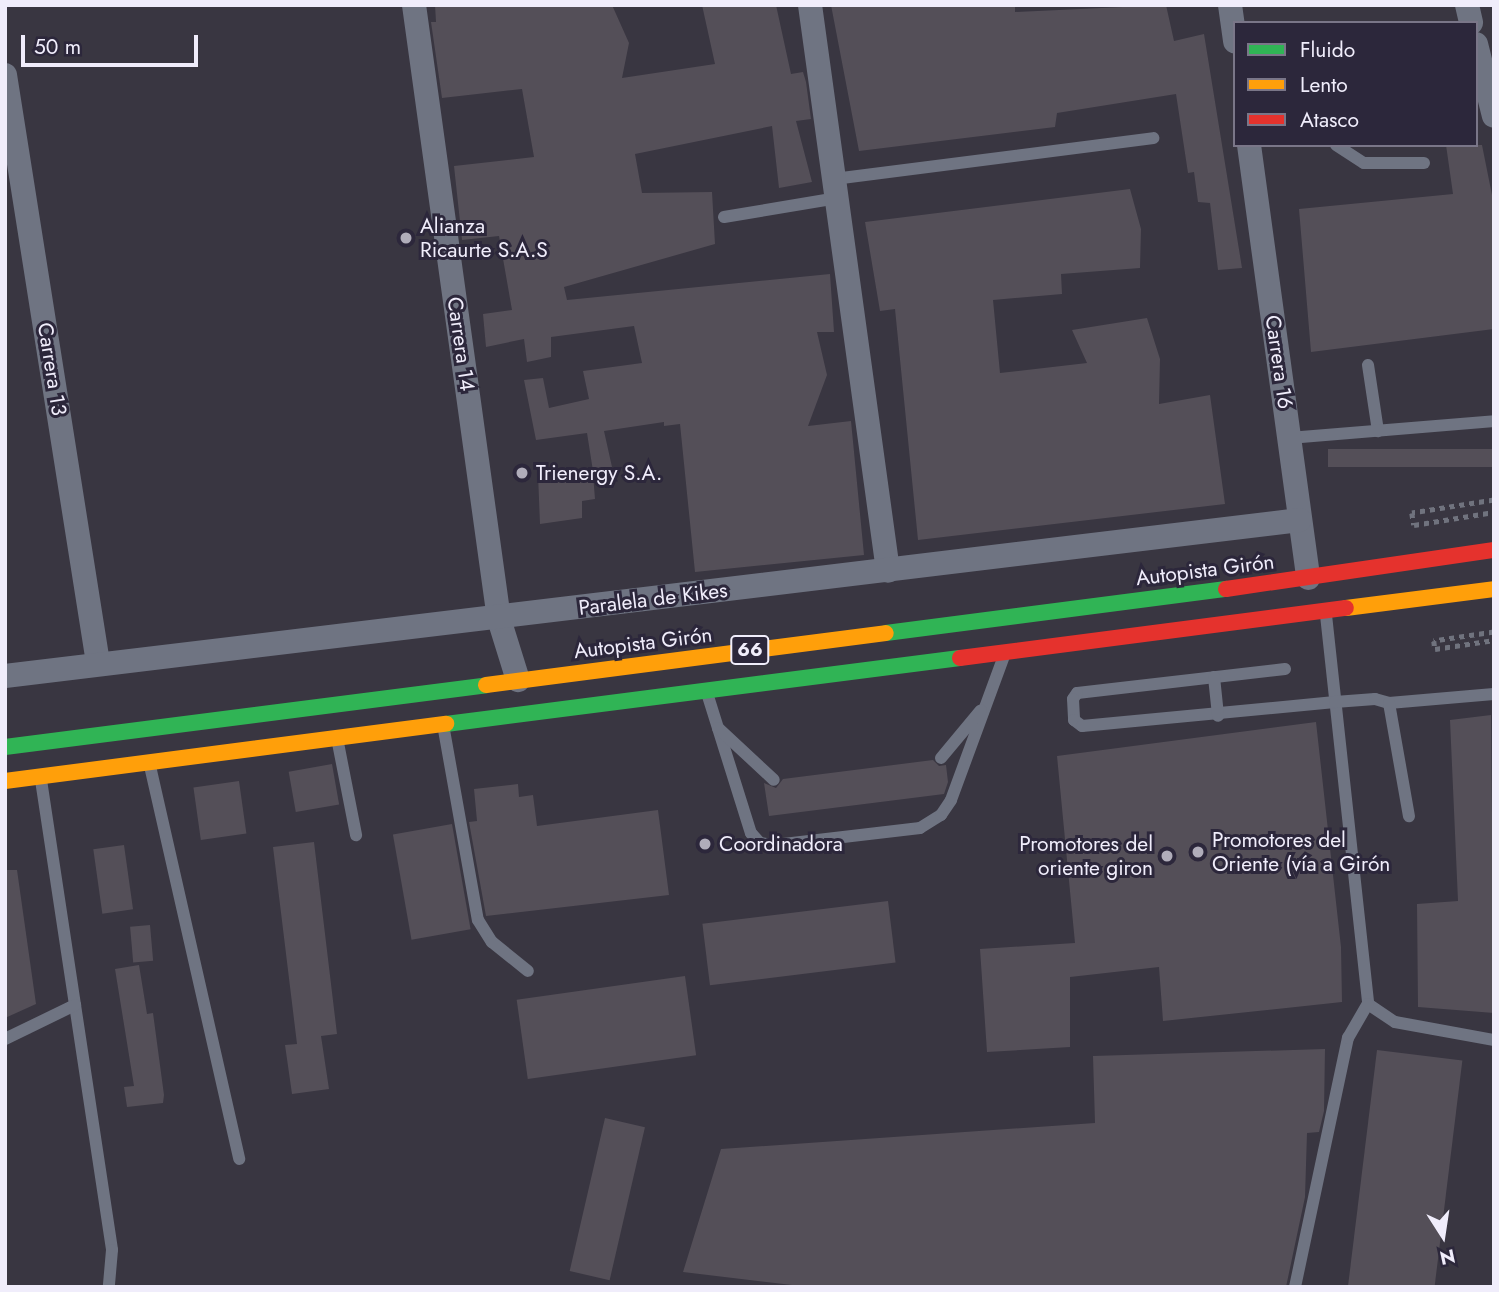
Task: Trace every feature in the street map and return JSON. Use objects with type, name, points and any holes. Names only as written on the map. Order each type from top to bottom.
[{"type":"highway","name":"Autopista Girón","points":[[5,747],[1308,578],[1494,550]]},
{"type":"highway","name":"66","points":[[5,781],[706,693],[1494,589]]},
{"type":"street","name":"Carrera 14","points":[[414,5],[499,619],[519,680]]},
{"type":"street","points":[[810,5],[888,571]]},
{"type":"street","points":[[1230,5],[1233,27]]},
{"type":"street","points":[[1478,52],[1494,116]]},
{"type":"street","name":"Carrera 13","points":[[5,75],[98,663]]},
{"type":"street","name":"Carrera 16","points":[[1249,147],[1308,578]]},
{"type":"street","name":"Paralela de Kikes","points":[[5,676],[98,663],[499,619],[1300,520]]},
{"type":"lane","points":[[724,217],[835,188],[1153,138]]},
{"type":"lane","points":[[1339,147],[1364,163],[1424,163]]},
{"type":"lane","points":[[1368,365],[1378,431]]},
{"type":"lane","points":[[1289,438],[1494,421]]},
{"type":"lane","points":[[1295,1287],[1348,1038],[1368,1004],[1326,613]]},
{"type":"lane","points":[[706,693],[751,833],[760,843],[775,845],[920,828],[941,815],[951,800],[1005,654]]},
{"type":"lane","points":[[1285,668],[1077,693],[1073,699],[1074,720],[1082,726],[1218,716],[1335,702],[1375,699],[1389,703],[1494,694]]},
{"type":"lane","points":[[1214,677],[1218,716]]},
{"type":"lane","points":[[941,758],[988,702]]},
{"type":"lane","points":[[1389,703],[1409,816]]},
{"type":"lane","points":[[443,726],[478,919],[492,942],[528,971]]},
{"type":"lane","points":[[718,728],[774,780]]},
{"type":"lane","points":[[338,739],[356,835]]},
{"type":"lane","points":[[149,763],[239,1159]]},
{"type":"lane","points":[[40,776],[112,1250],[109,1287]]},
{"type":"lane","points":[[1368,1004],[1395,1022],[1494,1040]]},
{"type":"lane","points":[[5,1040],[75,1005]]},
{"type":"path","points":[[1494,500],[1412,513],[1414,525],[1494,512]]},
{"type":"path","points":[[1494,632],[1434,641],[1435,649],[1494,640]]},
{"type":"building","points":[[435,5],[612,5],[629,43],[622,78],[715,64],[702,5],[776,5],[791,74],[803,72],[806,82],[811,119],[796,121],[812,182],[779,188],[772,126],[635,154],[642,193],[712,192],[715,244],[564,287],[567,300],[830,274],[834,332],[817,332],[827,375],[808,426],[851,421],[864,555],[695,572],[680,424],[664,426],[664,422],[604,431],[612,467],[593,471],[587,433],[536,440],[524,380],[543,378],[549,408],[589,399],[583,371],[642,363],[634,326],[551,337],[551,357],[527,362],[524,339],[486,347],[483,314],[512,310],[499,236],[462,240],[454,166],[534,157],[522,89],[442,98],[431,22],[436,22]]},
{"type":"building","points":[[831,5],[1015,5],[1015,12],[1166,5],[1174,41],[1204,34],[1242,268],[1218,270],[1210,203],[1198,202],[1194,172],[1188,173],[1176,94],[1057,113],[1055,127],[859,151]]},
{"type":"building","points":[[1482,145],[1494,205],[1494,329],[1311,352],[1299,209],[1453,194],[1446,147]]},
{"type":"building","points":[[1130,189],[1141,229],[1140,268],[1061,274],[1062,294],[993,300],[1000,373],[1087,363],[1072,330],[1147,318],[1160,359],[1159,404],[1210,395],[1225,504],[918,540],[895,309],[880,311],[865,222]]},
{"type":"building","points":[[1328,449],[1494,449],[1494,467],[1328,467]]},
{"type":"building","points":[[538,474],[593,474],[595,499],[582,501],[582,518],[540,524]]},
{"type":"building","points":[[1491,715],[1494,1013],[1418,1007],[1417,904],[1458,901],[1450,720]]},
{"type":"building","name":"Promotores del Oriente (vía a Girón","points":[[1316,722],[1341,947],[1342,1002],[1163,1021],[1159,967],[1070,977],[1070,1047],[987,1052],[980,949],[1075,943],[1057,756]]},
{"type":"building","points":[[933,760],[939,766],[946,765],[948,782],[944,794],[769,816],[764,783],[776,788],[783,779]]},
{"type":"building","points":[[332,764],[339,804],[296,812],[289,772]]},
{"type":"building","points":[[239,781],[246,833],[201,840],[193,787]]},
{"type":"building","points":[[518,784],[519,797],[533,795],[537,826],[658,810],[669,895],[486,916],[469,822],[477,821],[474,789]]},
{"type":"building","points":[[452,824],[471,929],[411,940],[393,834]]},
{"type":"building","points":[[314,842],[337,1034],[321,1036],[329,1089],[292,1094],[285,1045],[297,1044],[273,847]]},
{"type":"building","points":[[124,845],[133,909],[102,914],[93,849]]},
{"type":"building","points":[[5,870],[17,870],[36,1004],[5,1018]]},
{"type":"building","points":[[888,901],[896,963],[710,985],[702,924]]},
{"type":"building","points":[[150,925],[153,961],[133,963],[130,927]]},
{"type":"building","points":[[139,965],[147,1014],[153,1013],[164,1095],[163,1103],[127,1107],[124,1087],[134,1086],[115,969]]},
{"type":"building","points":[[685,976],[696,1055],[528,1079],[517,1000]]},
{"type":"building","points":[[1325,1049],[1324,1111],[1319,1132],[1307,1133],[1305,1197],[1286,1287],[809,1287],[683,1272],[721,1149],[1095,1123],[1093,1056]]},
{"type":"building","points":[[1377,1050],[1462,1060],[1435,1287],[1348,1287]]},
{"type":"building","points":[[605,1118],[645,1127],[610,1280],[570,1271]]},
{"type":"traffic: fast","points":[[886,633],[1226,589]]},
{"type":"traffic: fast","points":[[446,724],[960,658]]},
{"type":"traffic: fast","points":[[5,747],[486,685]]},
{"type":"traffic: slow","points":[[1346,608],[1494,589]]},
{"type":"traffic: slow","points":[[486,685],[886,633]]},
{"type":"traffic: slow","points":[[5,781],[446,724]]},
{"type":"traffic: jam","points":[[1226,589],[1494,550]]},
{"type":"traffic: jam","points":[[960,658],[1346,608]]},
{"type":"place","name":"Alianza Ricaurte S.A.S","points":[[406,238]]},
{"type":"place","name":"Trienergy S.A.","points":[[522,473]]},
{"type":"place","name":"Coordinadora","points":[[705,844]]},
{"type":"place","name":"Promotores del Oriente (vía a Girón","points":[[1198,852]]},
{"type":"place","name":"Promotores del oriente giron","points":[[1167,856]]}]
